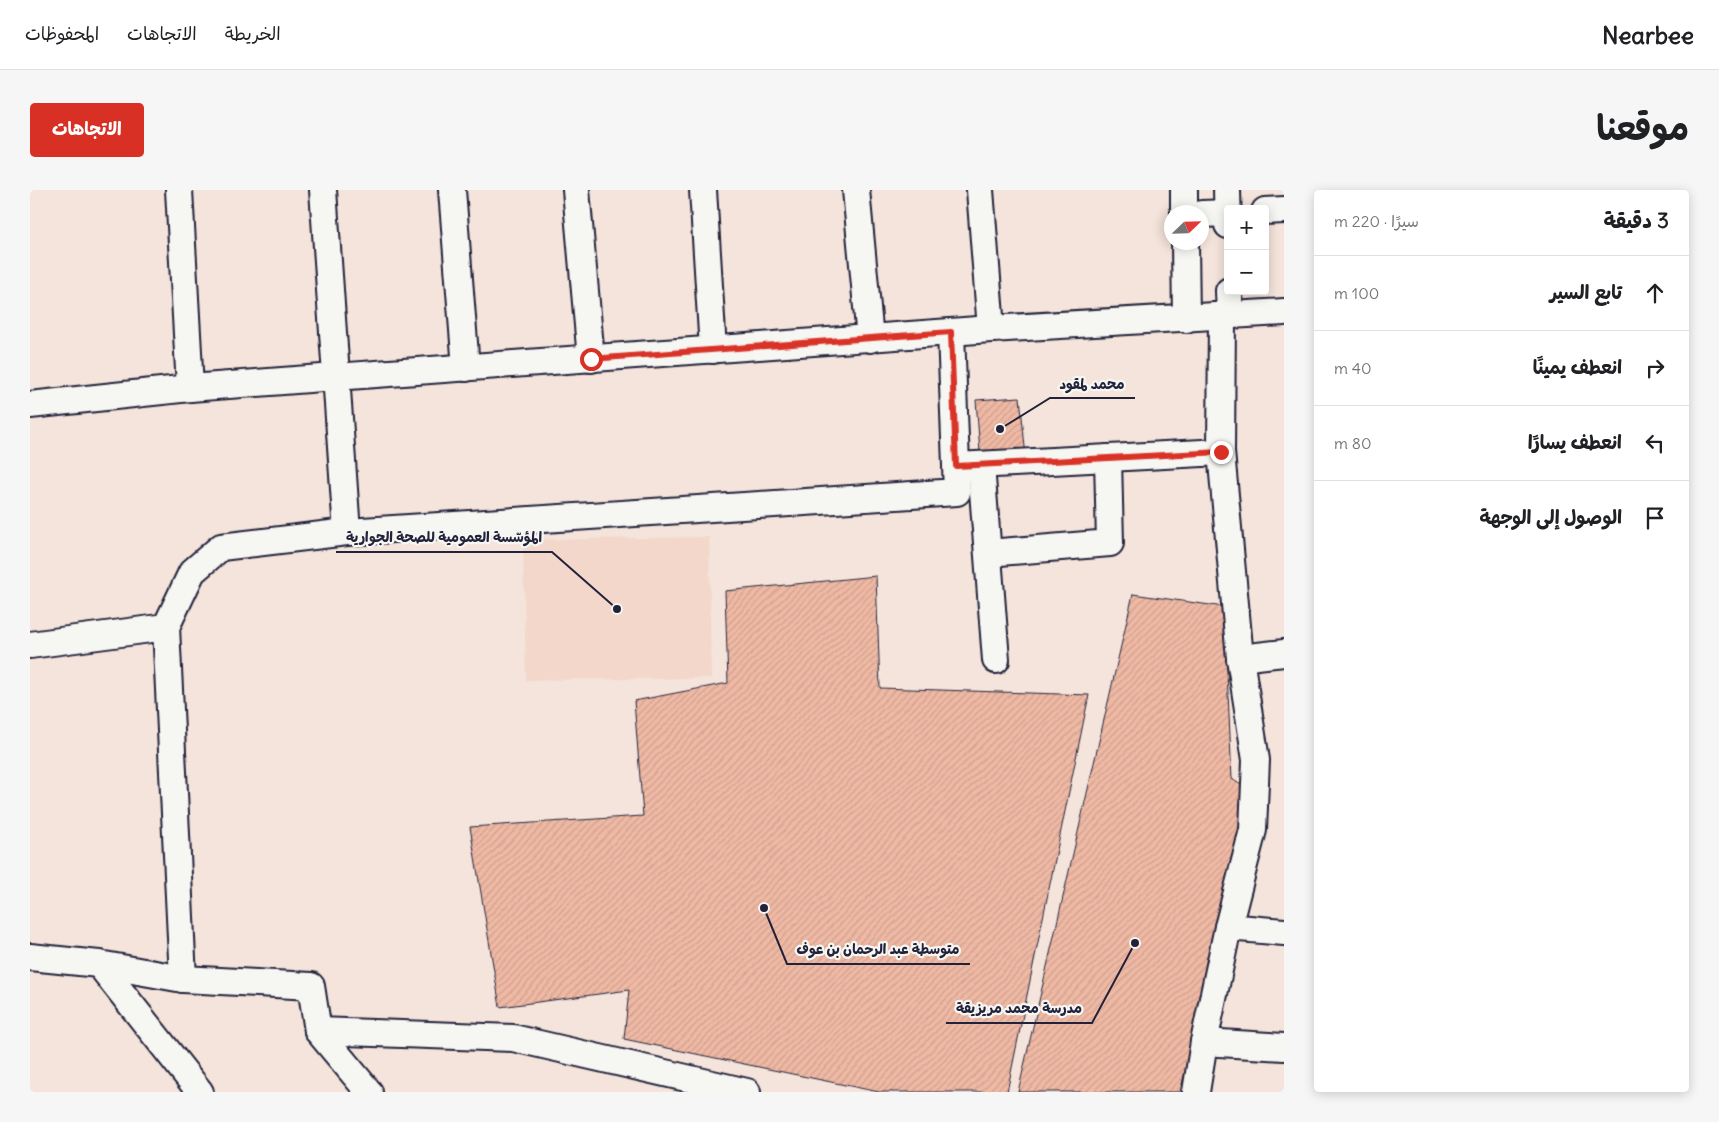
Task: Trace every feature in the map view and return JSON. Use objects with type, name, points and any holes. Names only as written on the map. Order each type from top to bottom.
[{"type":"street","points":[[179,190],[190,388]]},
{"type":"street","points":[[324,190],[347,532]]},
{"type":"street","points":[[452,190],[466,368]]},
{"type":"street","points":[[576,190],[591,359]]},
{"type":"street","points":[[703,190],[713,350]]},
{"type":"street","points":[[856,190],[870,338]]},
{"type":"street","points":[[980,190],[991,329]]},
{"type":"street","points":[[1184,190],[1184,205]]},
{"type":"street","points":[[1227,190],[1228,205]]},
{"type":"street","points":[[1269,211],[1284,210]]},
{"type":"street","points":[[1209,214],[1224,213]]},
{"type":"street","points":[[1185,250],[1186,319]]},
{"type":"street","points":[[30,405],[190,388],[336,377],[991,329],[1186,319],[1227,308],[1284,312]]},
{"type":"street","points":[[1196,1092],[1204,1042],[1228,927],[1253,830],[1256,760],[1240,658],[1221,452],[1227,308]]},
{"type":"street","points":[[951,332],[968,466],[983,492],[996,660]]},
{"type":"street","points":[[968,466],[1221,452]]},
{"type":"street","points":[[988,553],[1110,543],[1108,458]]},
{"type":"street","points":[[957,492],[968,466]]},
{"type":"street","points":[[183,979],[166,627],[192,572],[221,547],[347,532],[957,492],[983,492]]},
{"type":"street","points":[[30,645],[166,627]]},
{"type":"street","points":[[1240,658],[1284,653]]},
{"type":"street","points":[[1228,927],[1284,932]]},
{"type":"street","points":[[30,958],[99,964],[183,979],[310,986],[318,1031],[369,1092]]},
{"type":"street","points":[[99,964],[200,1092]]},
{"type":"street","points":[[318,1031],[513,1038],[747,1092]]},
{"type":"street","points":[[1204,1042],[1284,1047]]},
{"type":"shaded area","points":[[709,537],[711,678],[526,680],[523,540]]},
{"type":"building","points":[[1020,397],[1026,457],[981,465],[976,400]]},
{"type":"building","points":[[876,576],[880,688],[1089,695],[1007,1092],[879,1092],[624,1039],[629,990],[500,1007],[470,827],[643,816],[634,701],[728,683],[725,591]]},
{"type":"building","points":[[1133,594],[1224,607],[1232,779],[1255,794],[1180,1092],[1018,1092]]},
{"type":"place","name":"محمد لمقود","points":[[1000,429]]},
{"type":"place","name":"المؤسّسة العمومية للصحة الجوارية","points":[[617,609]]},
{"type":"place","name":"متوسطة عبد الرحمان بن عوف","points":[[764,908]]},
{"type":"place","name":"مدرسة محمد مريزيقة","points":[[1135,943]]},
{"type":"route","points":[[591,359],[951,332],[956,466],[1221,452]]}]
